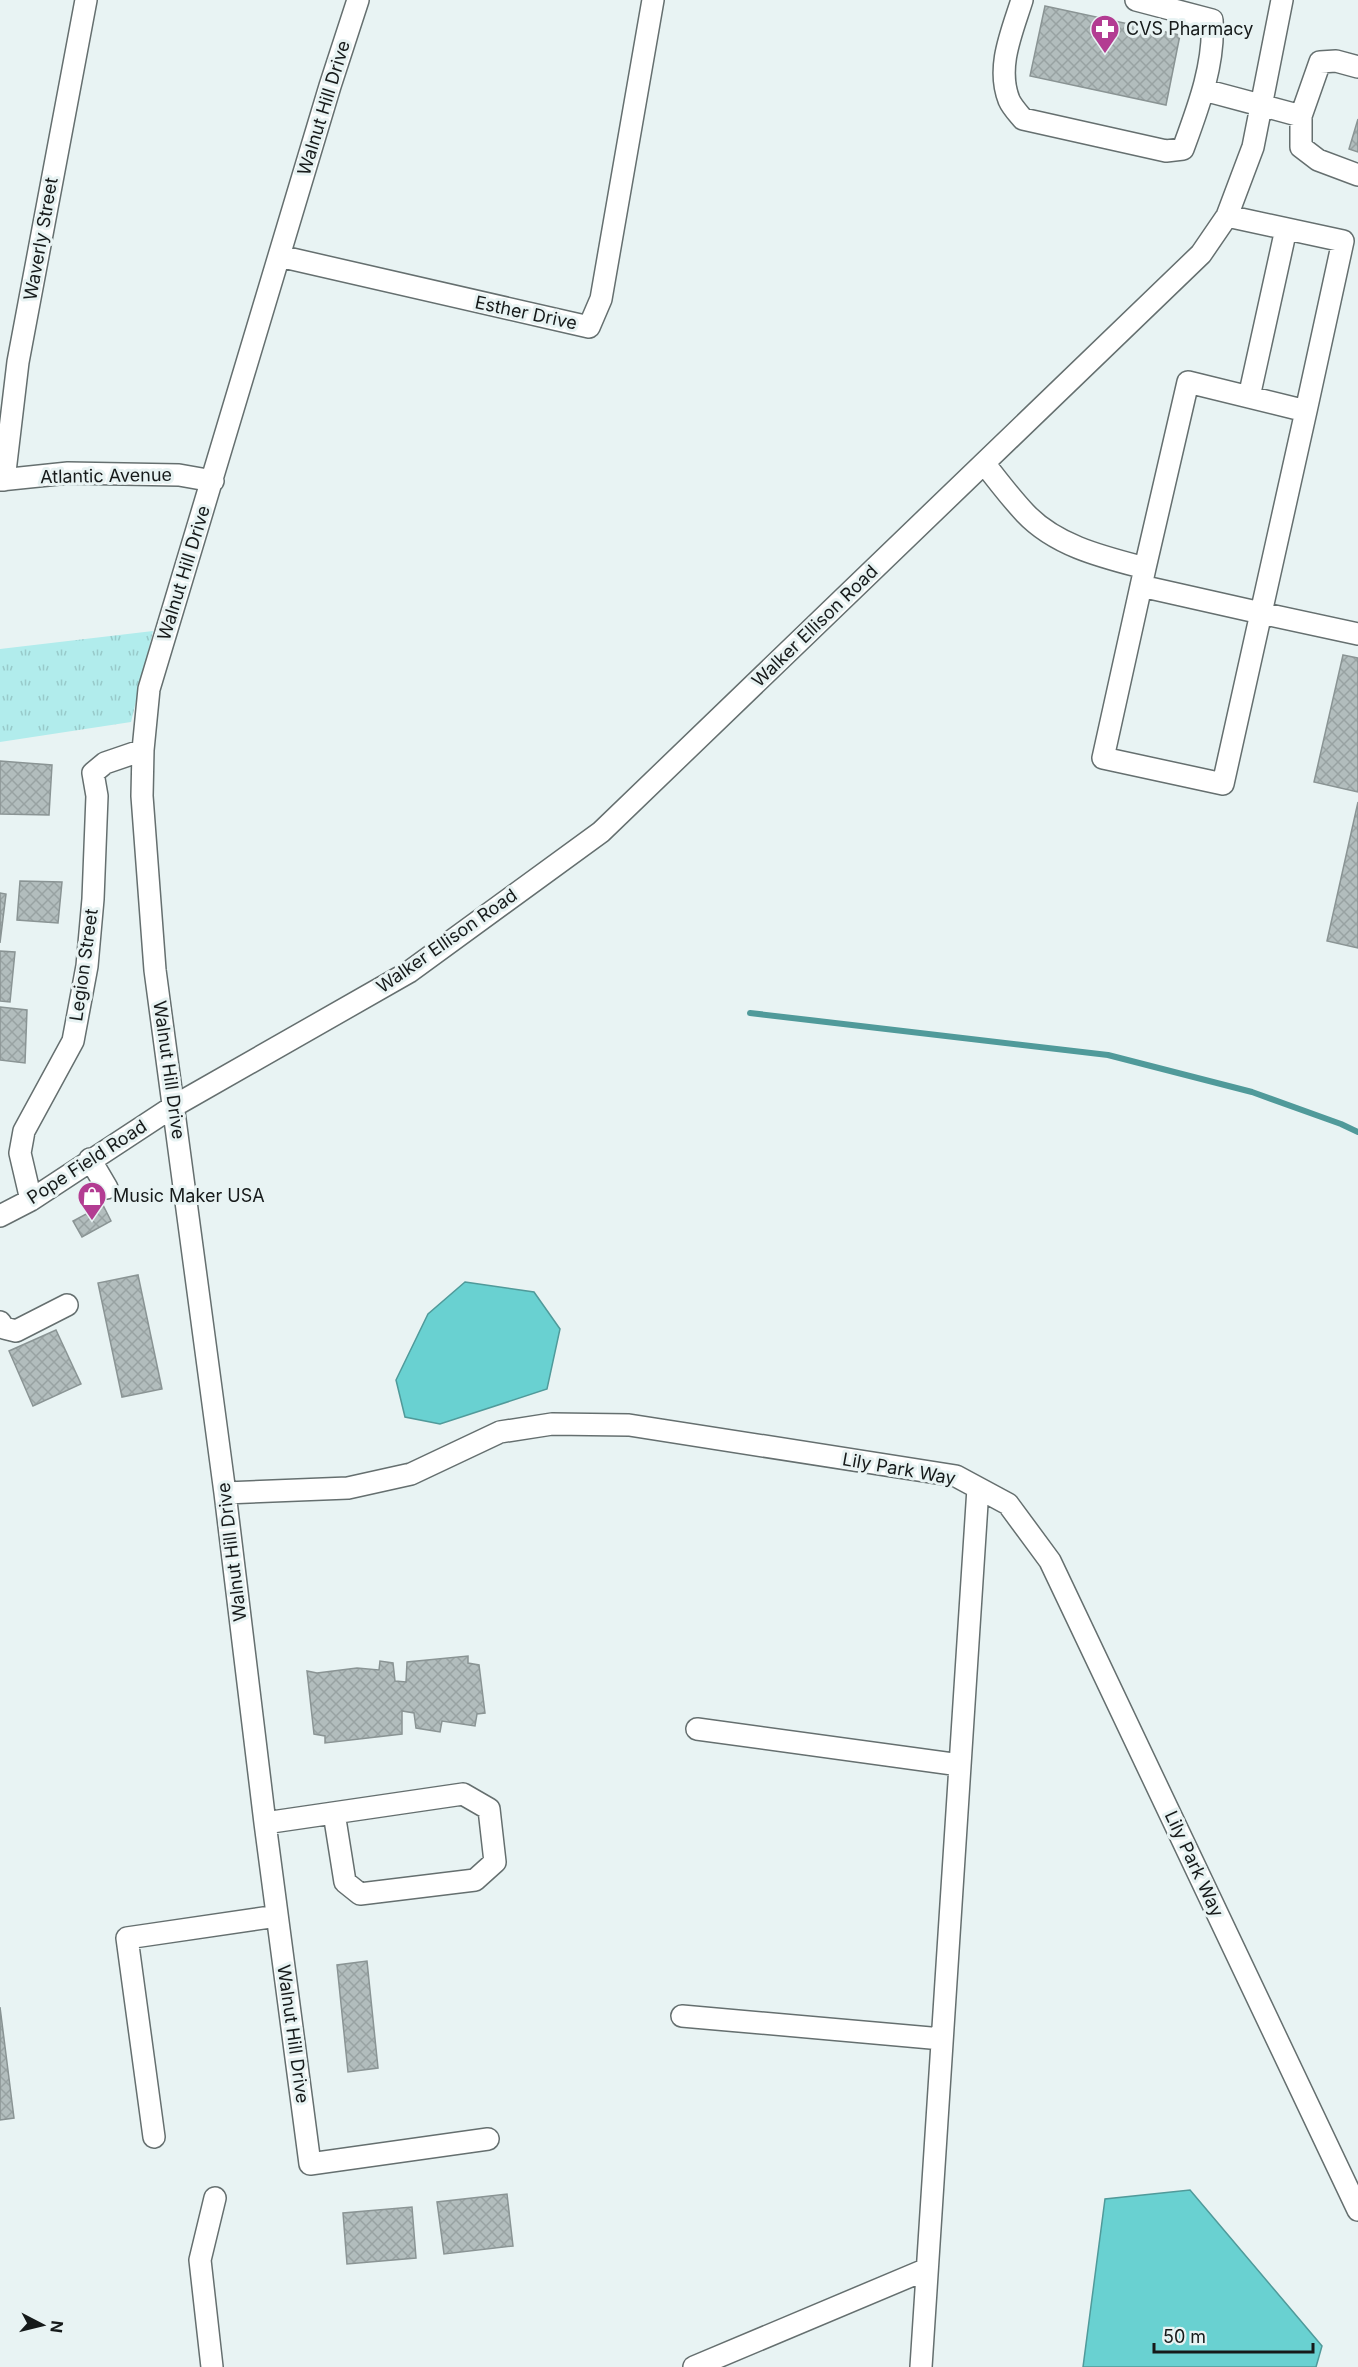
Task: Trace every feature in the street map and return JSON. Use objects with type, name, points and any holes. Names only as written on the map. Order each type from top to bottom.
[{"type":"street","name":"Waverly Street","points":[[2,480],[18,362],[86,0]]},
{"type":"street","name":"Walnut Hill Drive","points":[[358,0],[149,688],[143,750],[142,796],[155,970],[225,1493],[310,2164],[488,2139]]},
{"type":"street","name":"Esther Drive","points":[[279,256],[589,327],[601,299],[653,0]]},
{"type":"street","points":[[1022,0],[1005,55],[1004,78],[1010,101],[1023,119],[1166,151],[1183,149],[1204,90],[1212,20],[1136,0]]},
{"type":"street","name":"Walker Ellison Road","points":[[174,1106],[409,972],[601,832],[1201,254],[1227,216],[1253,147],[1282,0]]},
{"type":"street","points":[[1358,67],[1336,61],[1320,62],[1301,116],[1301,147],[1318,160],[1358,175]]},
{"type":"street","points":[[1204,90],[1301,116]]},
{"type":"street","points":[[1227,216],[1350,243],[1306,411],[1223,784],[1103,758],[1188,382],[1306,411]]},
{"type":"street","points":[[1249,397],[1286,229]]},
{"type":"street","points":[[984,463],[1026,514],[1054,536],[1143,577],[1261,612],[1358,634]]},
{"type":"street","name":"Atlantic Avenue","points":[[2,480],[68,473],[179,475],[213,481]]},
{"type":"street","name":"Legion Street","points":[[31,1200],[20,1153],[24,1131],[73,1041],[87,966],[93,899],[97,796],[93,773],[105,763],[143,750]]},
{"type":"street","name":"Pope Field Road","points":[[0,1216],[31,1200],[90,1159],[174,1106]]},
{"type":"street","points":[[90,1159],[107,1188]]},
{"type":"street","points":[[0,1323],[4,1328],[16,1331],[67,1305]]},
{"type":"street","name":"Lily Park Way","points":[[225,1493],[348,1488],[411,1474],[500,1432],[552,1424],[629,1425],[956,1476],[1008,1504],[1050,1561],[1358,2210]]},
{"type":"street","points":[[921,2367],[978,1488]]},
{"type":"street","points":[[696,1729],[960,1766]]},
{"type":"street","points":[[265,1823],[463,1794],[489,1809],[495,1862],[475,1880],[360,1894],[345,1882],[334,1813]]},
{"type":"street","points":[[154,2137],[127,1938],[277,1916]]},
{"type":"street","points":[[681,2016],[942,2039]]},
{"type":"street","points":[[212,2367],[200,2260],[215,2198]]},
{"type":"street","points":[[694,2367],[927,2269]]},
{"type":"green space","points":[[153,631],[131,722],[0,742],[0,649]]},
{"type":"shaded area","points":[[465,1282],[534,1292],[560,1329],[547,1389],[440,1424],[405,1417],[396,1380],[428,1314]]},
{"type":"shaded area","points":[[1190,2190],[1322,2346],[1316,2367],[1083,2367],[1105,2199]]},
{"type":"building","name":"CVS Pharmacy","points":[[1045,6],[1180,35],[1166,105],[1030,76]]},
{"type":"building","points":[[1358,119],[1358,152],[1349,149]]},
{"type":"building","points":[[1343,655],[1358,658],[1358,792],[1314,782]]},
{"type":"building","points":[[0,761],[52,765],[49,815],[0,814]]},
{"type":"building","points":[[1358,802],[1358,948],[1327,941]]},
{"type":"building","points":[[20,881],[62,882],[58,923],[17,920]]},
{"type":"building","points":[[0,893],[6,894],[0,943]]},
{"type":"building","points":[[0,951],[15,952],[10,1002],[0,1001]]},
{"type":"building","points":[[0,1007],[27,1010],[25,1063],[0,1060]]},
{"type":"building","name":"Music Maker USA","points":[[103,1205],[111,1221],[82,1237],[73,1221]]},
{"type":"building","points":[[138,1275],[162,1389],[122,1397],[98,1283]]},
{"type":"building","points":[[56,1330],[81,1384],[33,1406],[9,1351]]},
{"type":"building","points":[[468,1656],[468,1663],[479,1665],[485,1713],[477,1714],[475,1726],[442,1721],[440,1732],[416,1728],[414,1713],[402,1711],[402,1734],[325,1743],[325,1736],[314,1734],[307,1671],[317,1673],[357,1668],[379,1670],[380,1661],[393,1663],[395,1681],[406,1682],[407,1662]]},
{"type":"building","points":[[367,1961],[378,2068],[348,2072],[337,1965]]},
{"type":"building","points":[[0,2007],[14,2118],[0,2120]]},
{"type":"building","points":[[507,2194],[513,2246],[444,2254],[437,2202]]},
{"type":"building","points":[[412,2207],[416,2258],[347,2264],[343,2213]]},
{"type":"waterway","points":[[750,1013],[1108,1055],[1252,1092],[1358,1132]]},
{"type":"place","name":"CVS Pharmacy","points":[[1105,54]]},
{"type":"place","name":"Music Maker USA","points":[[92,1222]]}]
